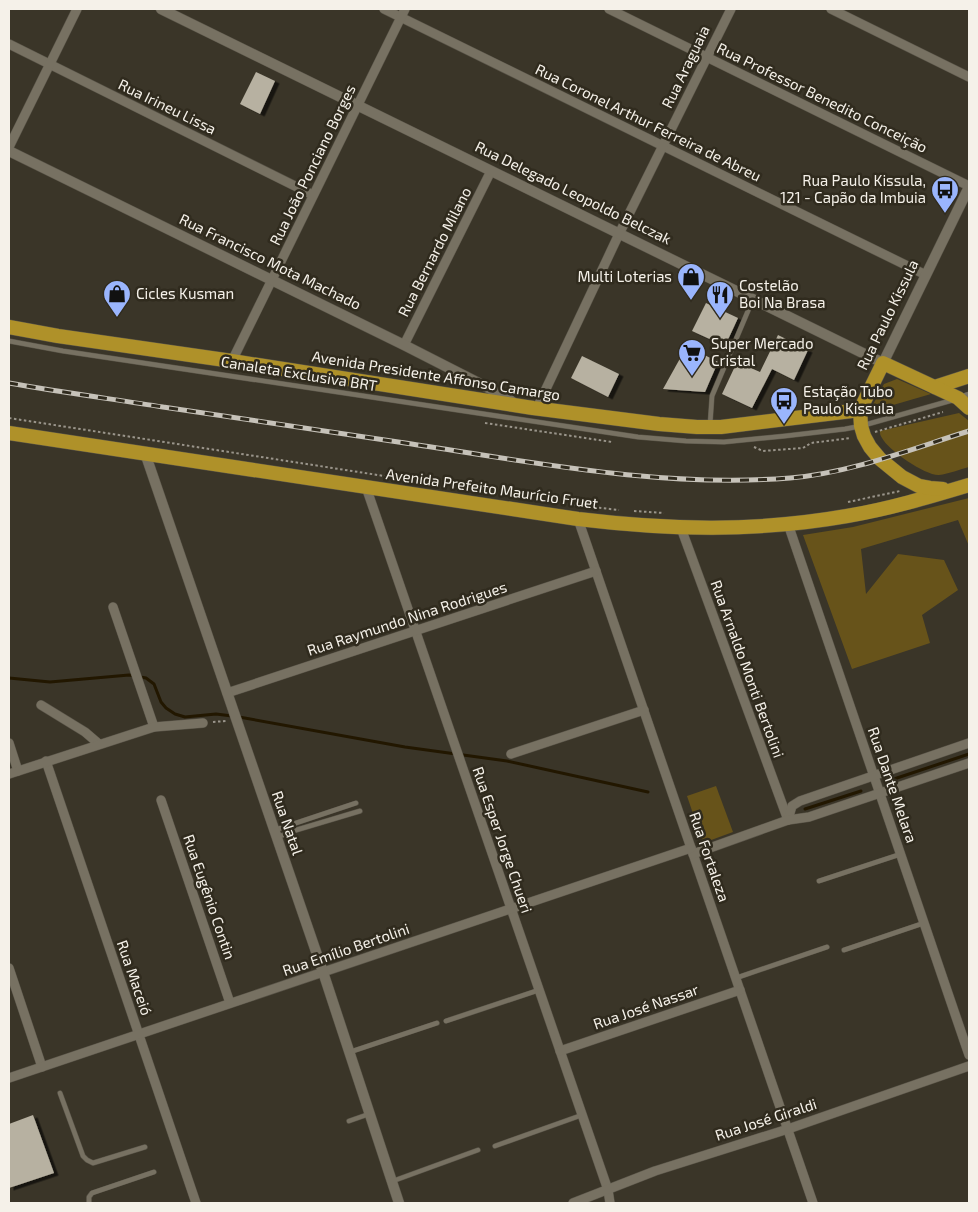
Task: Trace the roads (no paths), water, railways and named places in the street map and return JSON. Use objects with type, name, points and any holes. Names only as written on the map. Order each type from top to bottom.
[{"type":"main road","name":"Avenida Presidente Affonso Camargo","points":[[9,327],[515,405],[640,422],[710,427],[860,410]]},
{"type":"main road","name":"Rua Delegado Leopoldo Belczak","points":[[883,363],[935,388],[963,396],[969,408]]},
{"type":"main road","name":"Rua Paulo Kissula","points":[[883,363],[860,410],[861,426],[870,447],[880,459],[909,481],[919,486],[930,488],[964,486]]},
{"type":"main road","points":[[935,388],[969,376]]},
{"type":"main road","name":"Avenida Prefeito Maurício Fruet","points":[[10,436],[145,453],[632,526],[738,528],[788,524],[848,516],[881,509],[964,486]]},
{"type":"street","points":[[9,149],[77,9]]},
{"type":"street","name":"Rua Delegado Leopoldo Belczak","points":[[161,9],[883,363]]},
{"type":"street","name":"Rua Coronel Arthur Ferreira de Abreu","points":[[384,9],[403,13],[663,145],[926,275]]},
{"type":"street","name":"Rua Professor Benedito Conceição","points":[[609,9],[969,186]]},
{"type":"street","name":"Rua Araguaia","points":[[537,408],[619,234],[731,9]]},
{"type":"street","points":[[831,9],[969,77]]},
{"type":"street","name":"Rua João Ponciano Borges","points":[[232,361],[403,13]]},
{"type":"street","name":"Rua Irineu Lissa","points":[[9,44],[313,195]]},
{"type":"street","name":"Rua Francisco Mota Machado","points":[[9,149],[404,345],[506,397],[515,405]]},
{"type":"street","name":"Rua Bernardo Milano","points":[[404,345],[491,171]]},
{"type":"street","name":"Rua Paulo Kissula","points":[[883,363],[969,186]]},
{"type":"street","name":"Rua Natal","points":[[145,453],[399,1203]]},
{"type":"street","name":"Rua Esper Jorge Chueri","points":[[366,487],[608,1190],[610,1203]]},
{"type":"street","name":"Rua Fortaleza","points":[[578,519],[813,1203]]},
{"type":"street","name":"Rua Dante Melara","points":[[788,524],[969,1055]]},
{"type":"street","name":"Rua Arnaldo Monti Bertolini","points":[[681,528],[788,820]]},
{"type":"street","name":"Rua Raymundo Nina Rodrigues","points":[[227,693],[596,571]]},
{"type":"street","points":[[114,607],[154,727]]},
{"type":"street","points":[[41,705],[85,732],[99,744]]},
{"type":"street","points":[[511,754],[644,710]]},
{"type":"street","points":[[9,743],[13,772],[154,727],[203,723]]},
{"type":"street","points":[[788,820],[792,806],[800,801],[969,743]]},
{"type":"street","name":"Rua Maceió","points":[[46,761],[196,1203]]},
{"type":"street","name":"Rua Emílio Bertolini","points":[[9,1078],[511,909],[788,820],[806,818],[969,763]]},
{"type":"street","name":"Rua Eugênio Contin","points":[[161,800],[230,1003]]},
{"type":"street","points":[[9,968],[42,1066]]},
{"type":"street","name":"Rua José Nassar","points":[[560,1051],[740,990]]},
{"type":"street","name":"Rua José Giraldi","points":[[573,1203],[655,1171],[969,1066]]},
{"type":"lane","points":[[710,427],[712,396],[753,299]]},
{"type":"lane","name":"Canaleta Exclusiva BRT","points":[[9,341],[64,351],[638,438],[686,442],[724,442],[861,426],[963,396]]},
{"type":"lane","points":[[275,834],[356,803]]},
{"type":"lane","points":[[275,834],[293,831],[360,811]]},
{"type":"lane","points":[[819,881],[901,854]]},
{"type":"lane","points":[[844,950],[924,923]]},
{"type":"lane","points":[[736,978],[827,947]]},
{"type":"lane","points":[[446,1021],[539,990]]},
{"type":"lane","points":[[349,1052],[437,1023]]},
{"type":"lane","points":[[60,1093],[86,1160],[93,1163],[146,1147]]},
{"type":"lane","points":[[349,1121],[369,1114]]},
{"type":"lane","points":[[495,1146],[582,1115]]},
{"type":"lane","points":[[391,1181],[478,1150]]},
{"type":"lane","points":[[89,1203],[89,1197],[92,1192],[154,1172]]},
{"type":"waterway","points":[[9,678],[50,682],[129,675],[146,678],[154,684],[161,702],[175,714],[185,717],[216,714],[232,716]]},
{"type":"waterway","points":[[239,717],[405,747],[507,761],[648,792]]},
{"type":"waterway","points":[[894,779],[969,754]]},
{"type":"waterway","points":[[805,809],[861,791]]},
{"type":"railway","points":[[9,383],[549,465],[645,476],[693,479],[742,480],[813,475],[858,466],[969,431]]},
{"type":"place","name":"Rua Paulo Kissula, 121 - Capão da Imbuia","points":[[945,214]]},
{"type":"place","name":"Multi Loterias","points":[[691,301]]},
{"type":"place","name":"Cicles Kusman","points":[[117,318]]},
{"type":"place","name":"Costelão Boi Na Brasa","points":[[720,319]]},
{"type":"place","name":"Super Mercado Cristal","points":[[692,377]]},
{"type":"place","name":"Estação Tubo Paulo Kissula","points":[[784,425]]}]
